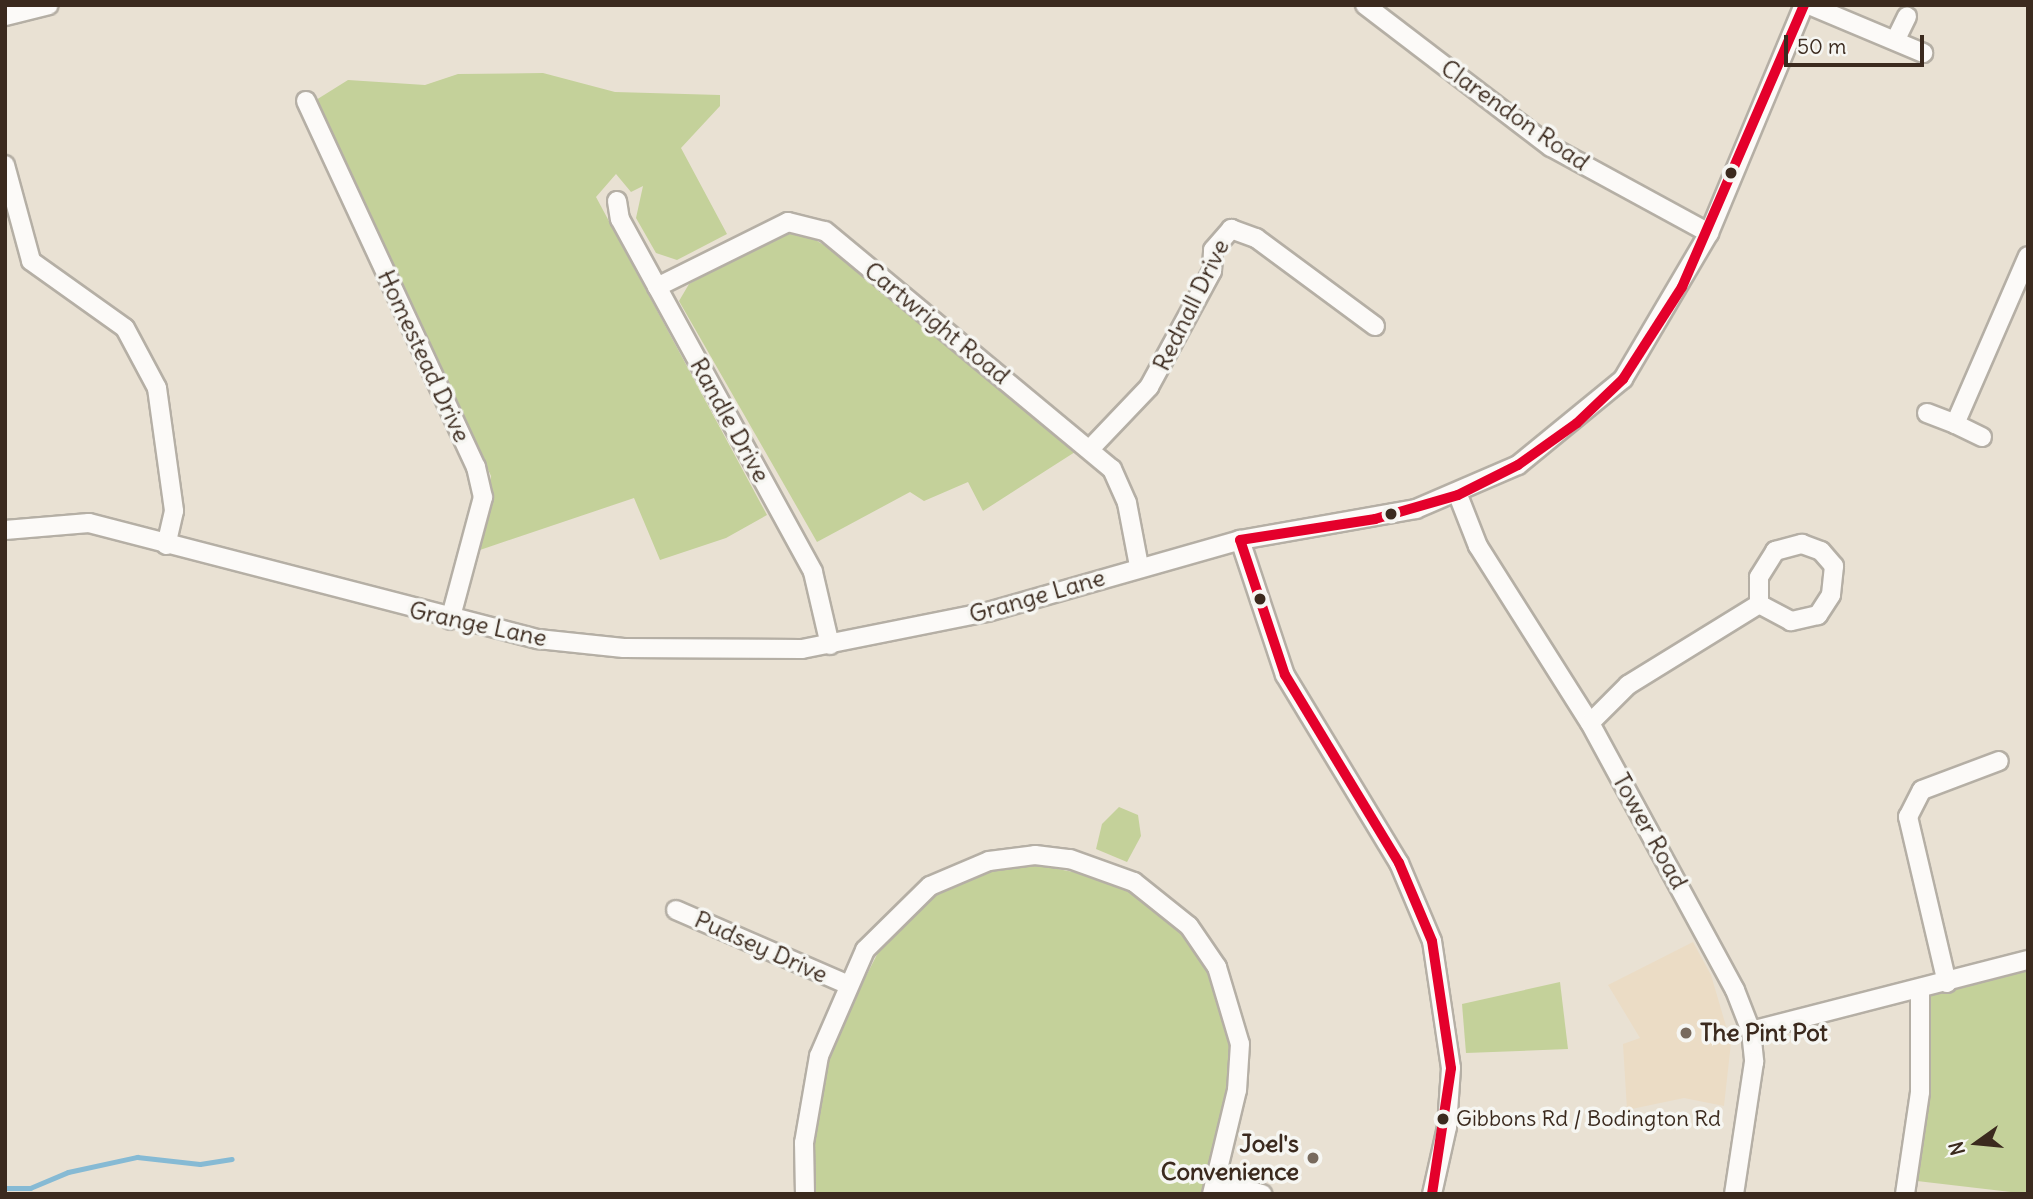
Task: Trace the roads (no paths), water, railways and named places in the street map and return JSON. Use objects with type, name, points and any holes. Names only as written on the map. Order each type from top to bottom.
[{"type":"street","points":[[5,16],[49,5]]},
{"type":"street","name":"Clarendon Road","points":[[1365,5],[1551,147],[1709,233]]},
{"type":"street","name":"Grange Lane","points":[[5,530],[89,523],[450,620],[538,639],[624,648],[830,645],[988,612],[1139,566],[1240,540],[1375,519],[1458,495],[1518,465],[1623,379],[1709,233],[1804,5]]},
{"type":"street","points":[[1809,5],[1896,39],[1923,53]]},
{"type":"street","points":[[1896,39],[1907,16]]},
{"type":"street","name":"Homestead Drive","points":[[306,101],[476,467],[483,497],[450,620]]},
{"type":"street","points":[[5,165],[31,261],[125,328],[149,367],[157,388],[174,511],[166,545]]},
{"type":"street","name":"Randle Drive","points":[[617,201],[657,287],[813,572],[830,645]]},
{"type":"street","name":"Cartwright Road","points":[[657,287],[788,222],[825,231],[1112,469],[1127,503],[1139,566]]},
{"type":"street","name":"Rednall Drive","points":[[1090,449],[1149,387],[1212,271],[1213,250],[1231,229],[1256,239],[1375,326]]},
{"type":"street","points":[[1955,424],[2028,256]]},
{"type":"street","points":[[1927,413],[1982,437]]},
{"type":"street","name":"Tower Road","points":[[1458,495],[1478,546],[1590,723],[1730,980],[1751,1031],[1754,1062],[1734,1194]]},
{"type":"street","points":[[1240,540],[1285,676],[1399,863],[1432,941],[1451,1068],[1447,1127],[1432,1194]]},
{"type":"street","points":[[1802,544],[1821,551],[1834,566],[1831,595],[1818,615],[1791,621],[1759,604],[1759,577],[1775,551],[1802,544]]},
{"type":"street","points":[[1590,723],[1628,685],[1759,604]]},
{"type":"street","points":[[1947,983],[1908,817],[1922,790],[1999,761]]},
{"type":"street","points":[[805,1194],[804,1143],[819,1056],[846,984],[865,950],[910,900],[989,861],[1056,856],[1135,881],[1189,926],[1232,1006],[1240,1044],[1237,1090],[1214,1188],[1262,1194]]},
{"type":"street","name":"Pudsey Drive","points":[[676,910],[846,984]]},
{"type":"street","points":[[1751,1031],[1947,983],[2028,960]]},
{"type":"street","points":[[1905,1194],[1920,1091],[1920,989]]},
{"type":"waterway","points":[[5,1188],[30,1188],[68,1172],[137,1157],[200,1164],[232,1159]]},
{"type":"place","name":"The Pint Pot","points":[[1686,1033]]},
{"type":"place","name":"Gibbons Rd / Bodington Rd","points":[[1443,1119]]},
{"type":"place","name":"Joel's Convenience","points":[[1313,1158]]}]
